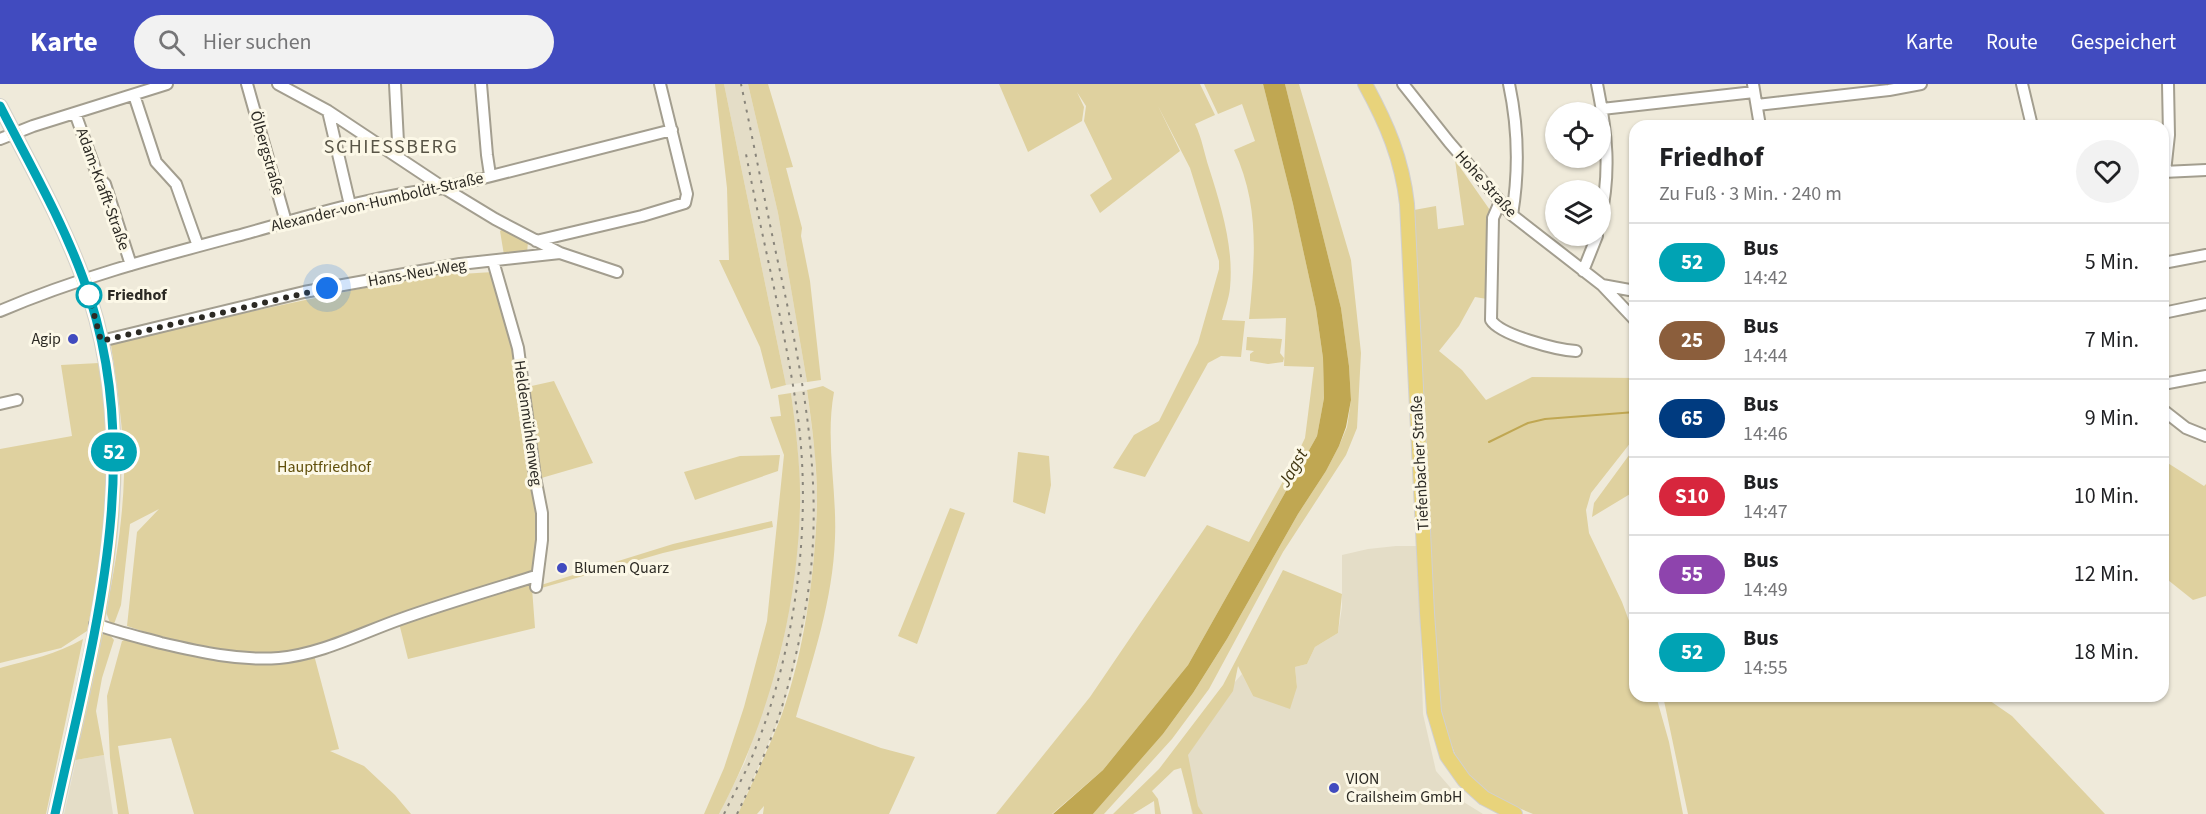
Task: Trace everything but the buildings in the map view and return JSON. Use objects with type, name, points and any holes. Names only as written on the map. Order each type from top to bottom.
[{"type":"main road","name":"Tiefenbacher Straße","points":[[1365,84],[1399,156],[1407,204],[1434,712],[1447,756],[1464,780],[1484,798],[1515,814]]},
{"type":"main road","points":[[0,106],[58,216],[84,279],[101,341],[113,407],[114,479],[108,558],[55,814]]},
{"type":"street","points":[[0,139],[33,126],[166,84]]},
{"type":"street","name":"Ölbergstraße","points":[[247,84],[286,222]]},
{"type":"street","points":[[278,84],[328,111],[444,188],[536,241],[560,253],[617,272]]},
{"type":"street","points":[[393,153],[398,142],[395,84]]},
{"type":"street","points":[[481,84],[490,175]]},
{"type":"street","points":[[536,241],[642,216],[685,203],[687,194],[660,84]]},
{"type":"street","name":"Hohe Straße","points":[[1403,84],[1512,215],[1602,285],[1629,314]]},
{"type":"street","points":[[1509,84],[1514,117],[1517,187],[1512,215]]},
{"type":"street","points":[[1597,84],[1601,102]]},
{"type":"street","points":[[1757,105],[1889,90],[1921,84]]},
{"type":"street","points":[[2022,84],[2031,120]]},
{"type":"street","points":[[2168,84],[2169,120]]},
{"type":"street","points":[[1611,108],[1754,88],[1759,120]]},
{"type":"street","points":[[134,95],[156,162],[176,184],[198,246]]},
{"type":"street","points":[[328,111],[350,206]]},
{"type":"street","name":"Adam-Krafft-Straße","points":[[75,113],[98,177],[105,184],[131,265]]},
{"type":"street","name":"Alexander-von-Humboldt-Straße","points":[[0,311],[49,290],[84,279],[286,222],[350,206],[444,188],[672,130]]},
{"type":"street","points":[[2169,172],[2206,170]]},
{"type":"street","points":[[1500,202],[1493,219],[1491,320],[1495,327],[1558,350],[1576,351]]},
{"type":"street","points":[[1583,271],[1593,246]]},
{"type":"street","name":"Hans-Neu-Weg","points":[[101,341],[304,292],[460,264],[560,253]]},
{"type":"street","points":[[2169,263],[2206,255]]},
{"type":"street","name":"Heldenmühlenweg","points":[[95,624],[195,651],[240,658],[278,658],[328,647],[418,613],[536,581],[542,540],[542,513],[518,348],[493,261]]},
{"type":"street","points":[[1602,285],[1629,290]]},
{"type":"street","points":[[2169,313],[2206,304]]},
{"type":"street","points":[[2169,383],[2206,376]]},
{"type":"street","points":[[0,404],[17,400]]},
{"type":"street","points":[[2169,415],[2186,428],[2206,435]]},
{"type":"shaded area","points":[[724,84],[748,84],[778,213],[807,382],[786,385]]},
{"type":"shaded area","points":[[1263,84],[1285,84],[1341,308],[1351,400],[1346,427],[1326,471],[1298,514],[1227,639],[1193,693],[1163,734],[1093,814],[1053,814],[1103,770],[1188,665],[1317,436],[1324,398],[1323,358],[1316,309]]},
{"type":"shaded area","points":[[807,390],[815,453],[817,497],[809,601],[782,712],[738,814],[719,814],[745,762],[778,664],[788,616],[800,506],[798,454],[791,393]]},
{"type":"shaded area","name":"VION Crailsheim GmbH","points":[[1396,546],[1418,546],[1423,714],[1436,771],[1462,801],[1483,814],[1192,814],[1179,745],[1242,674],[1253,696],[1297,687],[1295,667],[1307,664],[1315,647],[1338,633],[1342,607],[1342,555]]},
{"type":"shaded area","points":[[104,755],[113,814],[64,814],[76,760]]},
{"type":"green space","points":[[715,84],[724,84],[786,385],[771,389],[760,347],[719,260],[729,260],[727,188]]},
{"type":"green space","points":[[748,84],[768,84],[793,167],[786,168],[802,228],[801,236],[810,281],[821,380],[807,382],[778,213]]},
{"type":"green space","points":[[999,84],[1200,84],[1215,115],[1195,124],[1226,227],[1231,273],[1228,300],[1222,320],[1245,321],[1241,357],[1221,356],[1208,363],[1145,477],[1113,468],[1134,435],[1159,421],[1198,343],[1219,269],[1219,261],[1190,168],[1158,106],[1180,151],[1100,213],[1090,195],[1112,179],[1084,121],[1086,106],[1077,92],[1084,107],[1082,121],[1028,152]]},
{"type":"green space","points":[[1204,84],[1263,84],[1316,309],[1323,358],[1324,398],[1317,436],[1188,665],[1103,770],[1052,814],[996,814],[1090,697],[1207,525],[1249,542],[1305,438],[1314,367],[1284,366],[1286,318],[1249,319],[1254,233],[1248,191],[1234,150],[1255,141],[1242,104],[1218,114]]},
{"type":"green space","points":[[1285,84],[1299,84],[1351,260],[1361,353],[1357,428],[1346,455],[1283,552],[1209,689],[1172,739],[1104,814],[1093,814],[1163,734],[1193,693],[1227,639],[1298,514],[1326,471],[1347,427],[1351,400],[1341,308]]},
{"type":"green space","points":[[1455,160],[1492,213],[1487,225],[1487,299],[1475,297],[1459,326],[1439,351],[1462,370],[1486,400],[1532,377],[1629,378],[1629,445],[1591,493],[1586,510],[1589,533],[1629,621],[1629,702],[1658,702],[1669,742],[1683,814],[1533,814],[1495,798],[1469,775],[1456,757],[1440,714],[1414,210],[1436,206],[1438,229],[1464,225]]},
{"type":"green space","points":[[503,229],[528,242],[527,253],[504,255],[500,231]]},
{"type":"green space","name":"Hauptfriedhof","points":[[460,269],[461,274],[493,272],[515,349],[539,522],[534,573],[293,653],[230,654],[212,647],[175,642],[127,626],[137,532],[159,509],[130,524],[121,605],[114,624],[110,623],[106,612],[118,544],[124,475],[118,393],[111,345],[328,295]]},
{"type":"green space","points":[[1247,337],[1282,339],[1280,353],[1284,358],[1283,362],[1268,364],[1250,361],[1250,354],[1254,351],[1246,350]]},
{"type":"green space","points":[[99,363],[108,433],[108,494],[107,514],[87,631],[61,648],[0,663],[0,449],[72,436],[61,365]]},
{"type":"green space","points":[[554,381],[593,463],[538,479],[527,387]]},
{"type":"green space","points":[[823,386],[834,392],[831,447],[835,538],[830,584],[821,629],[796,717],[881,748],[915,757],[889,814],[763,814],[764,806],[757,814],[738,814],[782,714],[803,635],[812,580],[817,499],[807,390]]},
{"type":"green space","points":[[791,393],[799,464],[800,507],[798,547],[786,626],[766,704],[737,778],[719,814],[704,814],[724,768],[744,707],[767,621],[784,455],[770,417],[781,416],[778,395]]},
{"type":"green space","points":[[1018,452],[1049,456],[1051,485],[1045,514],[1013,502]]},
{"type":"green space","points":[[780,455],[778,471],[695,500],[684,472],[740,456]]},
{"type":"green space","points":[[1629,455],[1629,495],[1592,517],[1594,503]]},
{"type":"green space","points":[[2169,464],[2204,486],[2206,484],[2206,596],[2193,600],[2169,581]]},
{"type":"green space","points":[[950,508],[965,513],[917,644],[898,636]]},
{"type":"green space","points":[[772,521],[773,527],[663,553],[538,589],[541,585],[673,544]]},
{"type":"green space","points":[[1283,570],[1342,594],[1338,633],[1315,647],[1307,664],[1295,667],[1297,687],[1290,709],[1253,696],[1238,666],[1233,691],[1188,755],[1198,806],[1203,814],[1193,814],[1181,768],[1174,770],[1152,791],[1158,799],[1161,814],[1155,814],[1154,801],[1133,814],[1113,814],[1159,769],[1223,685]]},
{"type":"green space","points":[[525,583],[532,588],[535,628],[408,659],[399,623]]},
{"type":"green space","points":[[105,632],[114,640],[102,678],[96,711],[104,755],[76,760],[72,758],[101,635]]},
{"type":"green space","points":[[129,638],[211,658],[314,655],[339,749],[330,751],[364,766],[395,795],[411,814],[194,814],[171,738],[118,746],[129,814],[118,814],[110,758],[107,696],[122,641]]},
{"type":"green space","points":[[83,639],[46,814],[0,814],[0,668],[53,653]]},
{"type":"green space","points":[[1664,702],[1992,702],[2012,716],[2105,814],[1688,814]]},
{"type":"waterway","points":[[1489,442],[1528,423],[1545,419],[1629,412]]},
{"type":"railway","points":[[737,814],[772,736],[792,669],[807,599],[814,512],[812,468],[802,382],[741,84]]},
{"type":"railway","points":[[724,814],[752,757],[780,673],[790,629],[802,538],[803,492],[796,404],[746,154]]},
{"type":"bus line","name":"52","points":[[0,106],[58,216],[84,279],[106,361],[113,407],[114,479],[108,558],[79,708],[55,814]]},
{"type":"place","name":"Friedhof","points":[[89,295]]},
{"type":"place","name":"Agip","points":[[73,339]]},
{"type":"place","name":"Blumen Quarz","points":[[562,568]]},
{"type":"place","name":"VION Crailsheim GmbH","points":[[1334,788]]},
{"type":"district","name":"SCHIESSBERG","points":[[391,147]]},
{"type":"route","points":[[89,295],[101,341],[327,288]]},
{"type":"water label","name":"Jagst","points":[[1293,468]]}]
